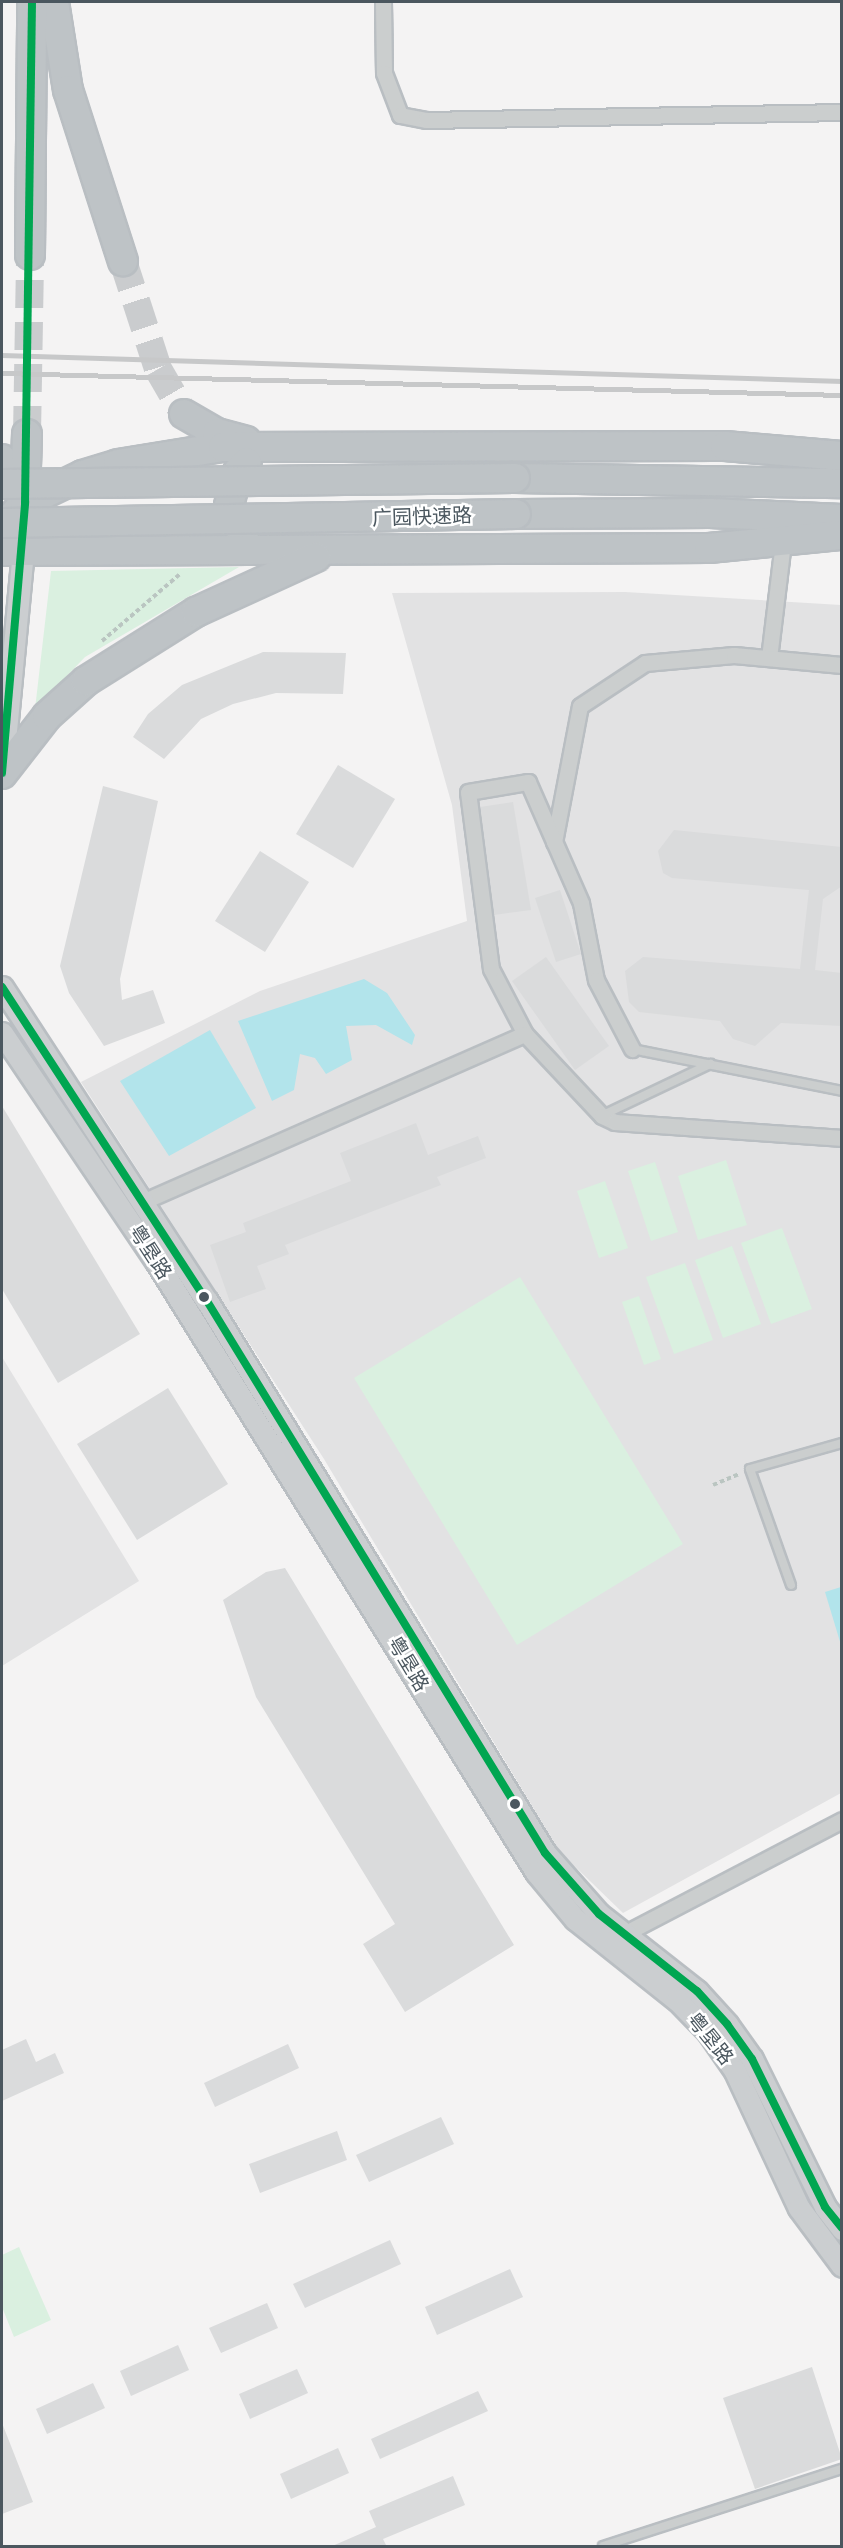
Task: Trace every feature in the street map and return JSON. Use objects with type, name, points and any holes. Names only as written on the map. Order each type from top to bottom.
[{"type":"highway","points":[[30,255],[32,2]]},
{"type":"highway","points":[[54,2],[68,90],[123,261]]},
{"type":"highway","points":[[184,414],[217,433],[268,447]]},
{"type":"highway","points":[[119,552],[66,531],[25,503],[4,472],[27,434],[25,503],[12,551],[119,552],[709,548],[842,535]]},
{"type":"highway","points":[[2,525],[25,503],[118,464],[223,447],[725,447],[842,456]]},
{"type":"highway","points":[[259,551],[230,515],[230,491],[238,472],[268,447]]},
{"type":"highway","name":"广园快速路","points":[[4,472],[842,483]]},
{"type":"highway","name":"广园快速路","points":[[2,525],[516,514],[710,513],[842,519]]},
{"type":"highway","points":[[2,774],[47,716],[86,681],[196,612],[333,551]]},
{"type":"main road","points":[[2,774],[12,551]]},
{"type":"main road","name":"粤垦路","points":[[2,987],[142,1202],[545,1853],[577,1893],[624,1934],[697,1991],[727,2024],[752,2059],[825,2207],[842,2229]]},
{"type":"main road","name":"粤垦路","points":[[2,1033],[156,1261],[536,1872],[575,1919],[677,2000],[708,2032],[735,2071],[799,2208],[842,2266]]},
{"type":"main road","points":[[2,1062],[32,1078]]},
{"type":"street","points":[[383,2],[384,73],[400,115],[426,120],[842,112]]},
{"type":"street","points":[[769,658],[783,542]]},
{"type":"street","points":[[554,842],[580,706],[645,663],[734,655],[842,665]]},
{"type":"street","points":[[632,1049],[596,980],[581,903],[528,782],[468,792],[491,969],[525,1034],[602,1116],[615,1122],[842,1138]]},
{"type":"street","points":[[142,1202],[525,1034]]},
{"type":"street","points":[[624,1934],[842,1820]]},
{"type":"lane","points":[[632,1049],[842,1091]]},
{"type":"lane","points":[[602,1116],[710,1064]]},
{"type":"lane","points":[[791,1586],[750,1469],[842,1443]]},
{"type":"lane","points":[[603,2547],[842,2469]]},
{"type":"path","points":[[93,649],[207,551]]},
{"type":"path","points":[[714,1485],[750,1469]]},
{"type":"shaded area","points":[[625,592],[841,605],[841,1793],[623,1913],[559,1851],[324,1459],[81,1082],[260,991],[467,921],[452,805],[392,593]]},
{"type":"shaded area","points":[[2,1357],[139,1581],[2,1666]]},
{"type":"green space","points":[[239,567],[85,657],[35,709],[51,571]]},
{"type":"green space","points":[[726,1160],[747,1225],[698,1240],[678,1176]]},
{"type":"green space","points":[[655,1162],[678,1232],[651,1241],[628,1171]]},
{"type":"green space","points":[[605,1181],[628,1248],[599,1258],[577,1191]]},
{"type":"green space","points":[[782,1228],[812,1309],[771,1324],[741,1243]]},
{"type":"green space","points":[[732,1246],[761,1324],[723,1338],[695,1260]]},
{"type":"green space","points":[[685,1263],[713,1340],[674,1354],[646,1277]]},
{"type":"green space","points":[[520,1277],[683,1544],[517,1645],[354,1378]]},
{"type":"green space","points":[[639,1296],[661,1359],[644,1365],[622,1302]]},
{"type":"green space","points":[[19,2247],[51,2320],[14,2337],[2,2307],[2,2255]]},
{"type":"water","points":[[364,979],[387,993],[415,1035],[412,1045],[376,1025],[346,1026],[352,1060],[326,1074],[315,1058],[300,1054],[294,1090],[272,1101],[238,1021]]},
{"type":"water","points":[[210,1030],[256,1108],[169,1156],[120,1081]]},
{"type":"water","points":[[842,1587],[841,1645],[825,1592]]},
{"type":"building","points":[[263,652],[346,653],[343,694],[276,693],[233,704],[201,719],[164,759],[133,737],[148,714],[182,685]]},
{"type":"building","points":[[338,765],[395,799],[353,868],[296,834]]},
{"type":"building","points":[[103,786],[158,801],[120,979],[122,1000],[153,990],[165,1023],[104,1046],[69,993],[60,966]]},
{"type":"building","points":[[513,802],[531,910],[494,915],[480,807]]},
{"type":"building","points":[[674,830],[842,847],[842,886],[823,899],[815,970],[842,973],[842,1026],[781,1023],[755,1046],[733,1039],[720,1021],[639,1012],[629,1002],[625,971],[643,957],[800,969],[809,890],[672,878],[663,873],[658,851]]},
{"type":"building","points":[[260,851],[309,882],[265,952],[215,921]]},
{"type":"building","points":[[560,890],[581,954],[556,962],[535,898]]},
{"type":"building","points":[[546,957],[609,1046],[575,1070],[512,981]]},
{"type":"building","points":[[2,1106],[140,1334],[58,1383],[2,1289]]},
{"type":"building","points":[[416,1123],[428,1155],[478,1136],[486,1158],[437,1177],[441,1185],[285,1245],[289,1254],[257,1266],[266,1289],[230,1302],[210,1245],[246,1232],[243,1223],[351,1181],[340,1153]]},
{"type":"building","points":[[168,1388],[228,1484],[137,1540],[77,1444]]},
{"type":"building","points":[[285,1568],[514,1945],[405,2012],[363,1944],[395,1924],[256,1697],[223,1600],[266,1572]]},
{"type":"building","points":[[26,2039],[36,2062],[55,2053],[64,2073],[2,2101],[2,2050]]},
{"type":"building","points":[[288,2044],[299,2068],[215,2107],[204,2083]]},
{"type":"building","points":[[441,2117],[454,2144],[369,2182],[356,2155]]},
{"type":"building","points":[[337,2131],[347,2160],[260,2193],[249,2164]]},
{"type":"building","points":[[390,2240],[401,2264],[305,2308],[293,2284]]},
{"type":"building","points":[[510,2269],[523,2297],[437,2335],[425,2307]]},
{"type":"building","points":[[267,2303],[278,2328],[221,2353],[209,2328]]},
{"type":"building","points":[[178,2345],[189,2370],[131,2396],[120,2371]]},
{"type":"building","points":[[812,2367],[842,2459],[755,2489],[723,2398]]},
{"type":"building","points":[[297,2369],[308,2393],[250,2419],[239,2394]]},
{"type":"building","points":[[93,2383],[105,2408],[47,2434],[36,2409]]},
{"type":"building","points":[[478,2391],[488,2411],[380,2459],[371,2439]]},
{"type":"building","points":[[2,2423],[33,2502],[2,2514]]},
{"type":"building","points":[[338,2448],[349,2473],[291,2499],[280,2474]]},
{"type":"building","points":[[453,2476],[465,2505],[383,2539],[387,2547],[330,2547],[376,2527],[369,2511]]},
{"type":"tunnel","points":[[27,434],[30,255]]},
{"type":"tunnel","points":[[123,261],[158,369],[184,414]]},
{"type":"railway","points":[[2,355],[842,381]]},
{"type":"railway","points":[[2,373],[842,395]]},
{"type":"transit line","points":[[2,773],[25,503],[32,2]]},
{"type":"transit line","points":[[2,987],[207,1301],[545,1853],[599,1914],[697,1991],[727,2024],[752,2059],[825,2207],[842,2228]]}]
